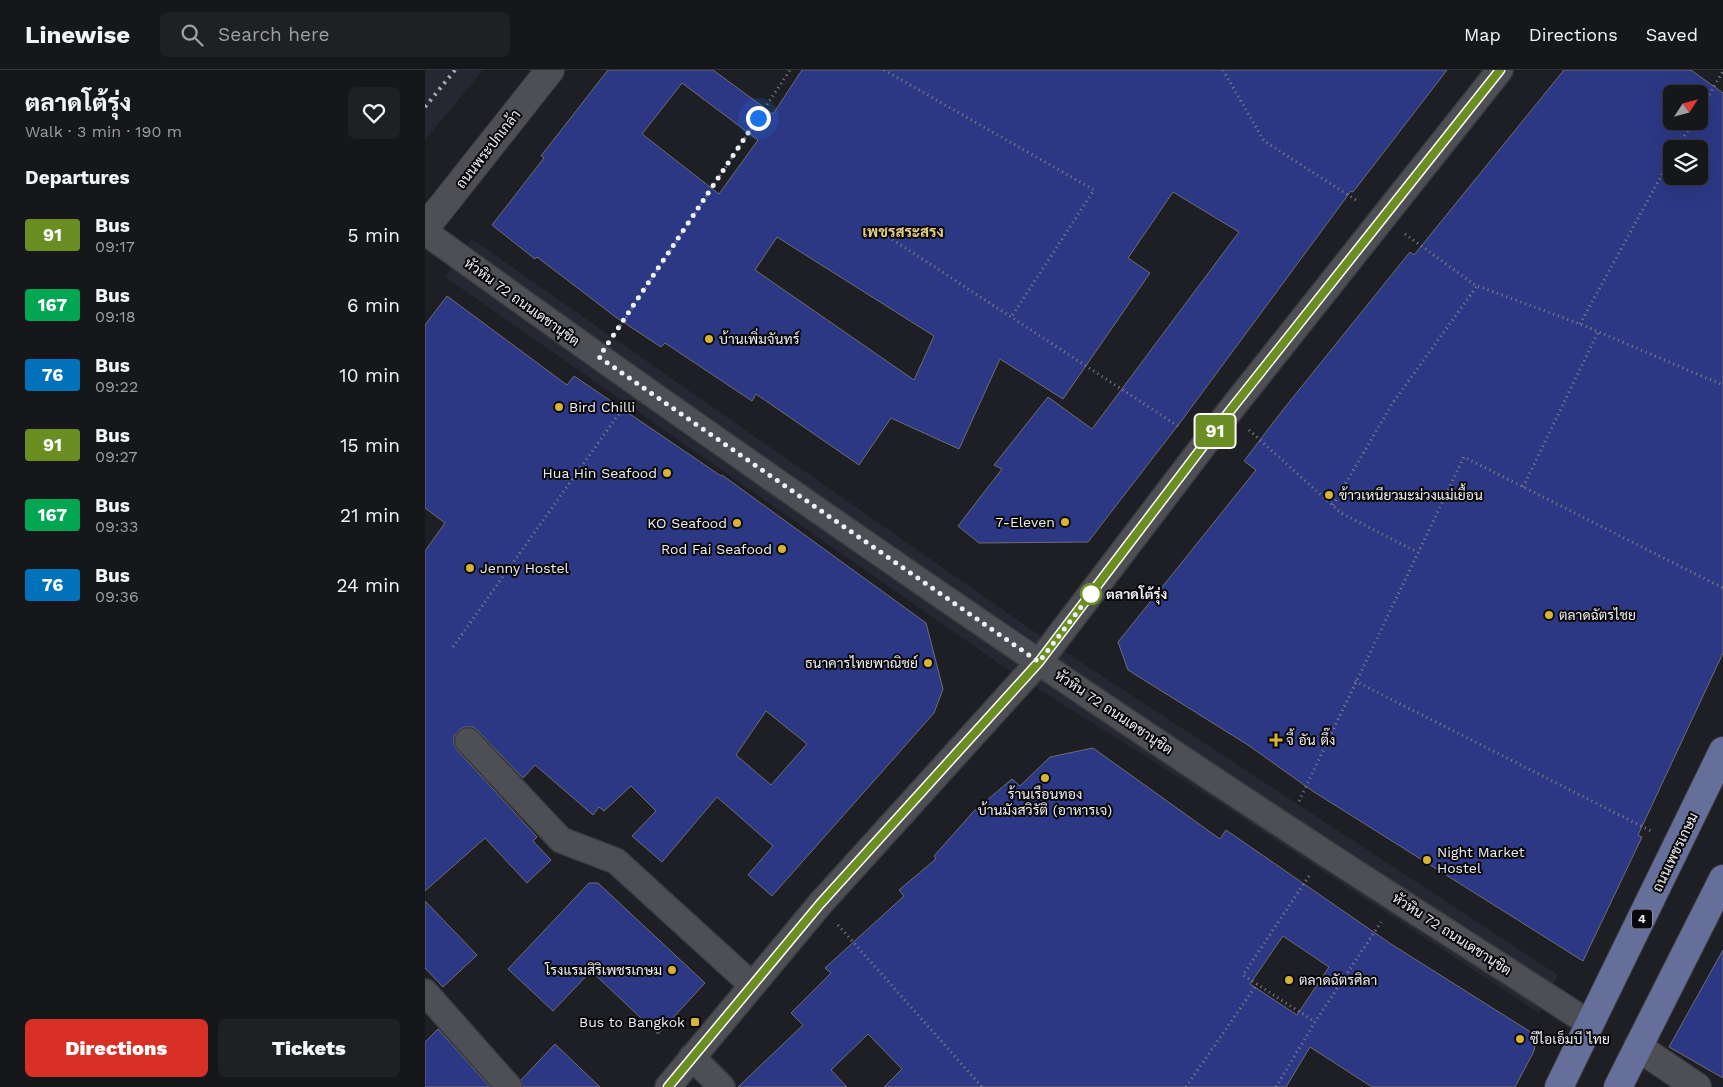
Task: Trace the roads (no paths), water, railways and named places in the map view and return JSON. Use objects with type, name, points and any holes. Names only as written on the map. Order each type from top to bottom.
[{"type":"main road","name":"ถนนเพชรเกษม","points":[[1559,1087],[1723,751]]},
{"type":"main road","points":[[1618,1087],[1723,879]]},
{"type":"street","name":"ถนนพระปกเกล้า","points":[[425,228],[550,70]]},
{"type":"street","points":[[668,1087],[820,904],[1039,662],[1229,412],[1500,70]]},
{"type":"street","name":"หัวหิน 72 ถนนเดชานุชิต","points":[[425,232],[599,357],[1039,662],[1325,853],[1590,1024]]},
{"type":"street","points":[[468,741],[561,840],[615,861],[752,985]]},
{"type":"street","points":[[425,992],[509,1087]]},
{"type":"street","points":[[1638,1046],[1697,1087]]},
{"type":"street","points":[[692,1057],[722,1087]]},
{"type":"railway","points":[[425,107],[455,70]]},
{"type":"place","name":"บ้านเพิ่มจันทร์","points":[[709,339]]},
{"type":"place","name":"Bird Chilli","points":[[559,407]]},
{"type":"place","name":"Hua Hin Seafood","points":[[667,473]]},
{"type":"place","name":"ข้าวเหนียวมะม่วงแม่เยื้อน","points":[[1329,495]]},
{"type":"place","name":"7-Eleven","points":[[1065,522]]},
{"type":"place","name":"KO Seafood","points":[[737,523]]},
{"type":"place","name":"Rod Fai Seafood","points":[[782,549]]},
{"type":"place","name":"Jenny Hostel","points":[[470,568]]},
{"type":"place","name":"ตลาดโต้รุ่ง","points":[[1091,594]]},
{"type":"place","name":"ตลาดฉัตรไชย","points":[[1549,615]]},
{"type":"place","name":"ธนาคารไทยพาณิชย์","points":[[928,663]]},
{"type":"place","name":"จี้ อัน ตึ๊ง","points":[[1276,740]]},
{"type":"place","name":"ร้านเรือนทอง บ้านมังสวิรัติ (อาหารเจ)","points":[[1045,778]]},
{"type":"place","name":"Night Market Hostel","points":[[1427,860]]},
{"type":"place","name":"โรงแรมสิริเพชรเกษม","points":[[672,970]]},
{"type":"place","name":"ตลาดฉัตรศิลา","points":[[1289,980]]},
{"type":"place","name":"Bus to Bangkok","points":[[695,1022]]},
{"type":"place","name":"ซีไอเอ็มบี ไทย","points":[[1520,1039]]},
{"type":"district","name":"เพชรสระสรง","points":[[903,232]]}]
